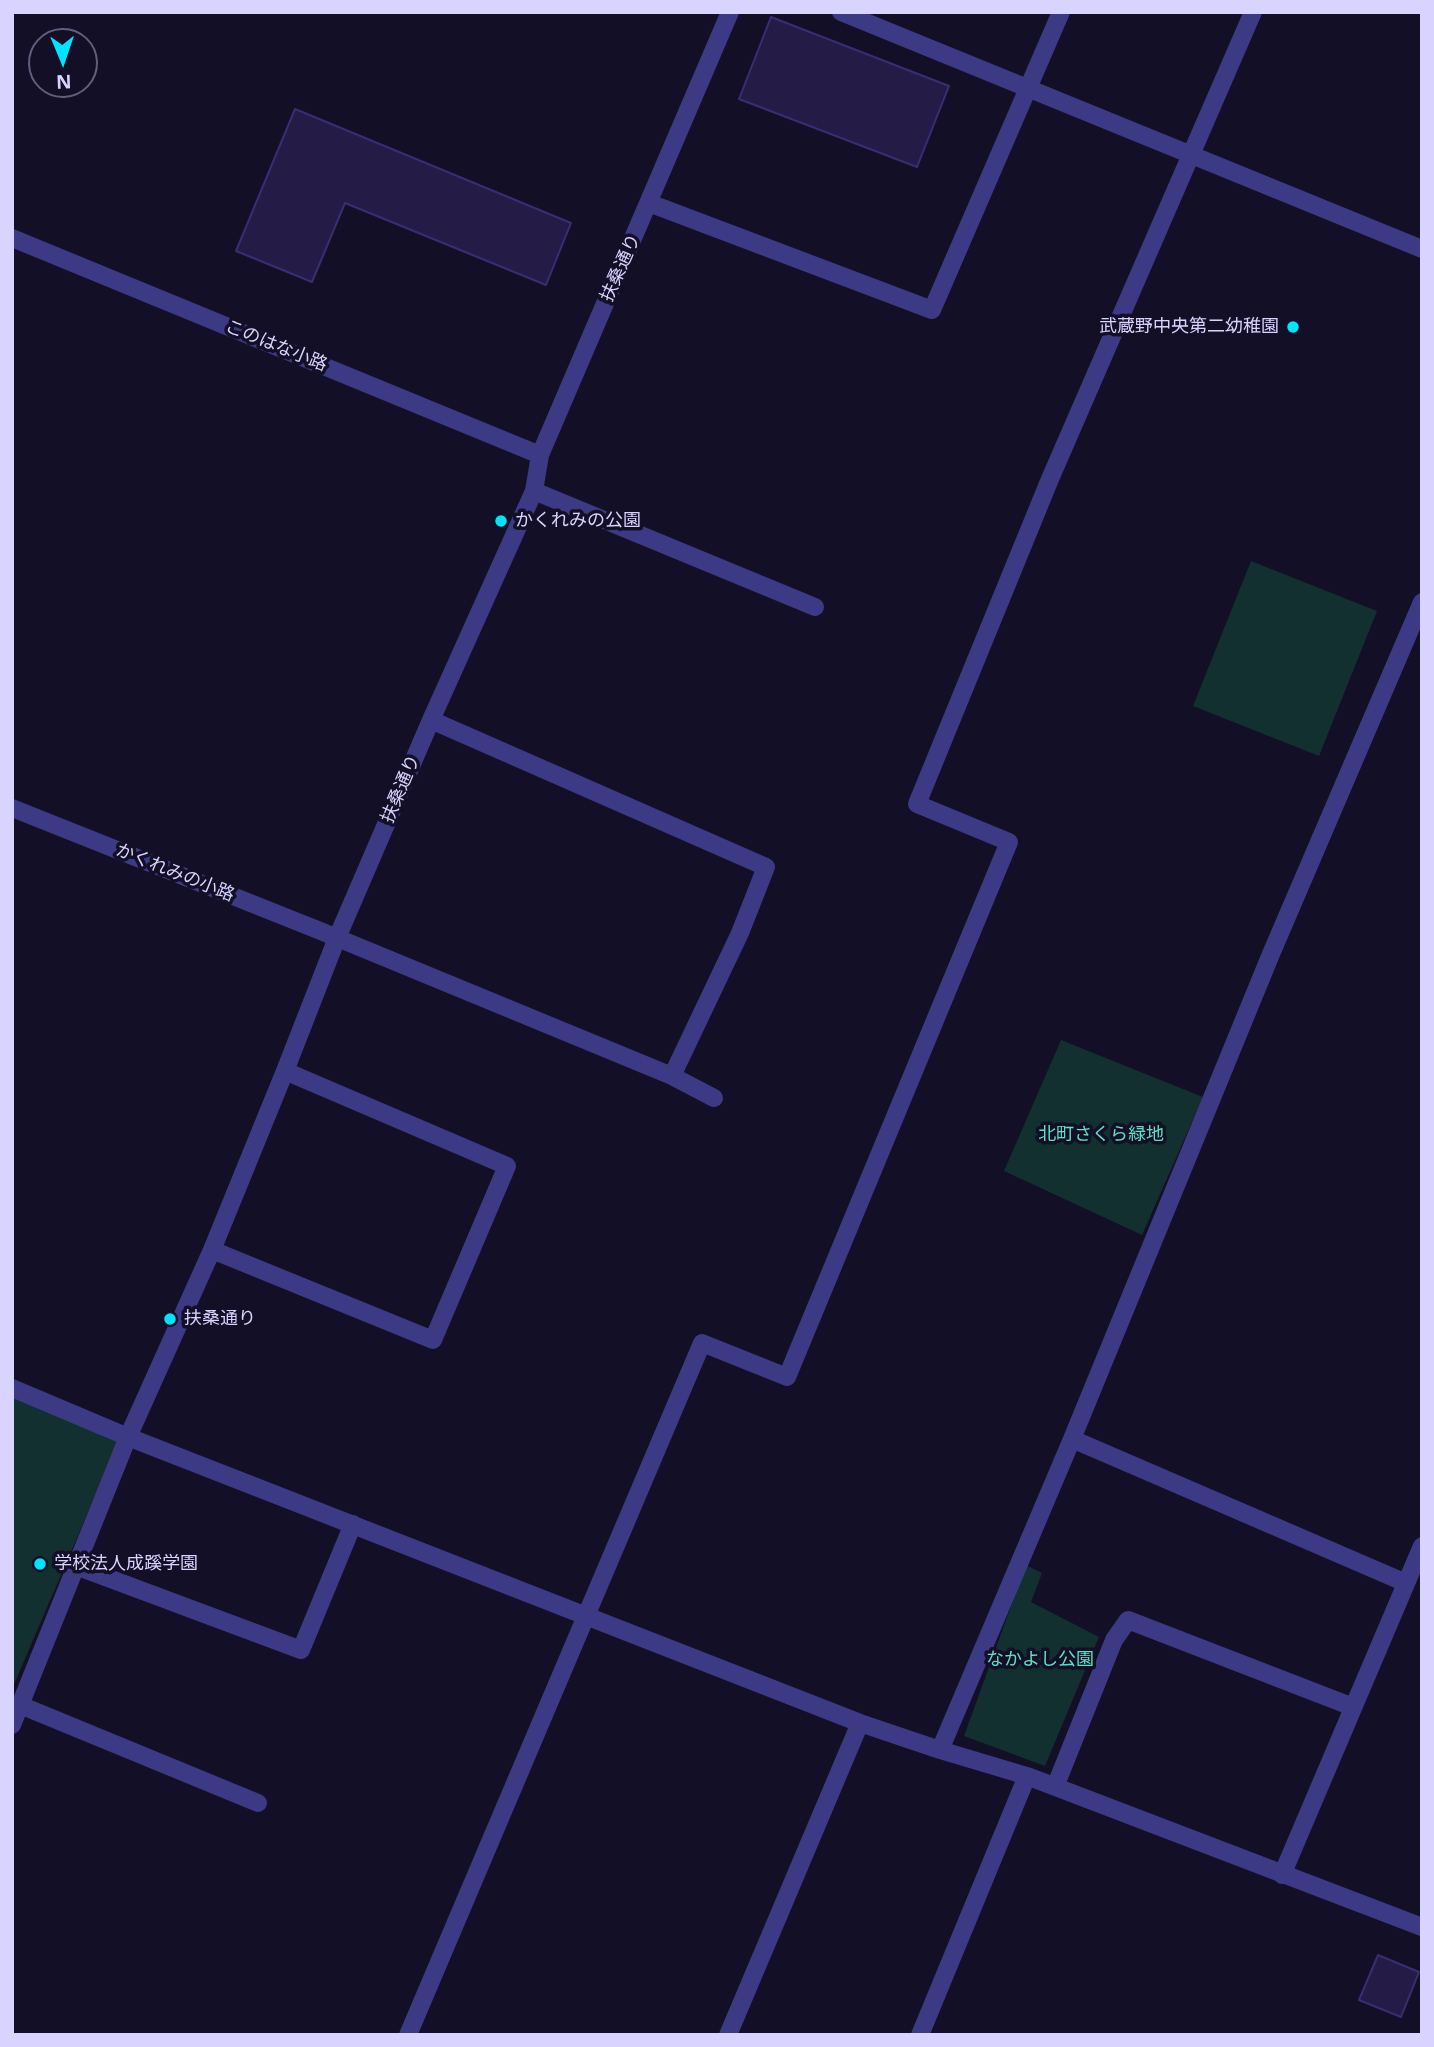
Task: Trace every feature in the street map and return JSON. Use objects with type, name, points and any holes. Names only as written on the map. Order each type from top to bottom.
[{"type":"street","name":"扶桑通り","points":[[12,1725],[128,1437],[212,1250],[337,938],[534,491],[540,455],[730,12]]},
{"type":"street","points":[[841,12],[1422,249]]},
{"type":"street","points":[[649,203],[932,310],[1062,12]]},
{"type":"street","points":[[408,2035],[702,1343],[787,1377],[803,1339],[1009,842],[917,804],[1050,479],[1253,12]]},
{"type":"street","name":"このはな小路","points":[[12,238],[540,455]]},
{"type":"street","points":[[534,491],[815,607]]},
{"type":"street","points":[[940,1750],[1271,954],[1422,602]]},
{"type":"street","points":[[431,720],[766,867],[740,933],[672,1076]]},
{"type":"street","name":"かくれみの小路","points":[[12,808],[672,1076],[714,1098]]},
{"type":"street","points":[[212,1250],[433,1340],[507,1166],[285,1071]]},
{"type":"street","points":[[12,1388],[128,1437],[860,1723],[1027,1776],[1422,1927]]},
{"type":"street","points":[[1072,1438],[1406,1583]]},
{"type":"street","points":[[76,1566],[301,1650],[353,1524]]},
{"type":"street","points":[[1282,1875],[1422,1546]]},
{"type":"street","points":[[1055,1787],[1114,1640],[1128,1620],[1353,1707]]},
{"type":"street","points":[[20,1705],[258,1803]]},
{"type":"street","points":[[728,2035],[860,1723]]},
{"type":"street","points":[[920,2035],[1027,1776]]},
{"type":"green space","points":[[1251,561],[1377,611],[1319,756],[1193,706]]},
{"type":"green space","name":"北町さくら緑地","points":[[1061,1040],[1203,1097],[1142,1235],[1004,1171]]},
{"type":"green space","name":"学校法人成蹊学園","points":[[12,1391],[119,1440],[12,1689]]},
{"type":"green space","name":"なかよし公園","points":[[1026,1565],[1042,1573],[1031,1602],[1099,1637],[1045,1766],[964,1736]]},
{"type":"building","points":[[771,17],[949,86],[917,167],[739,99]]},
{"type":"building","points":[[295,109],[571,223],[546,285],[345,203],[312,282],[236,251]]},
{"type":"building","points":[[1378,1955],[1419,1972],[1401,2017],[1359,2000]]},
{"type":"place","name":"武蔵野中央第二幼稚園","points":[[1293,327]]},
{"type":"place","name":"かくれみの公園","points":[[501,521]]},
{"type":"place","name":"扶桑通り","points":[[170,1319]]},
{"type":"place","name":"学校法人成蹊学園","points":[[40,1564]]}]
